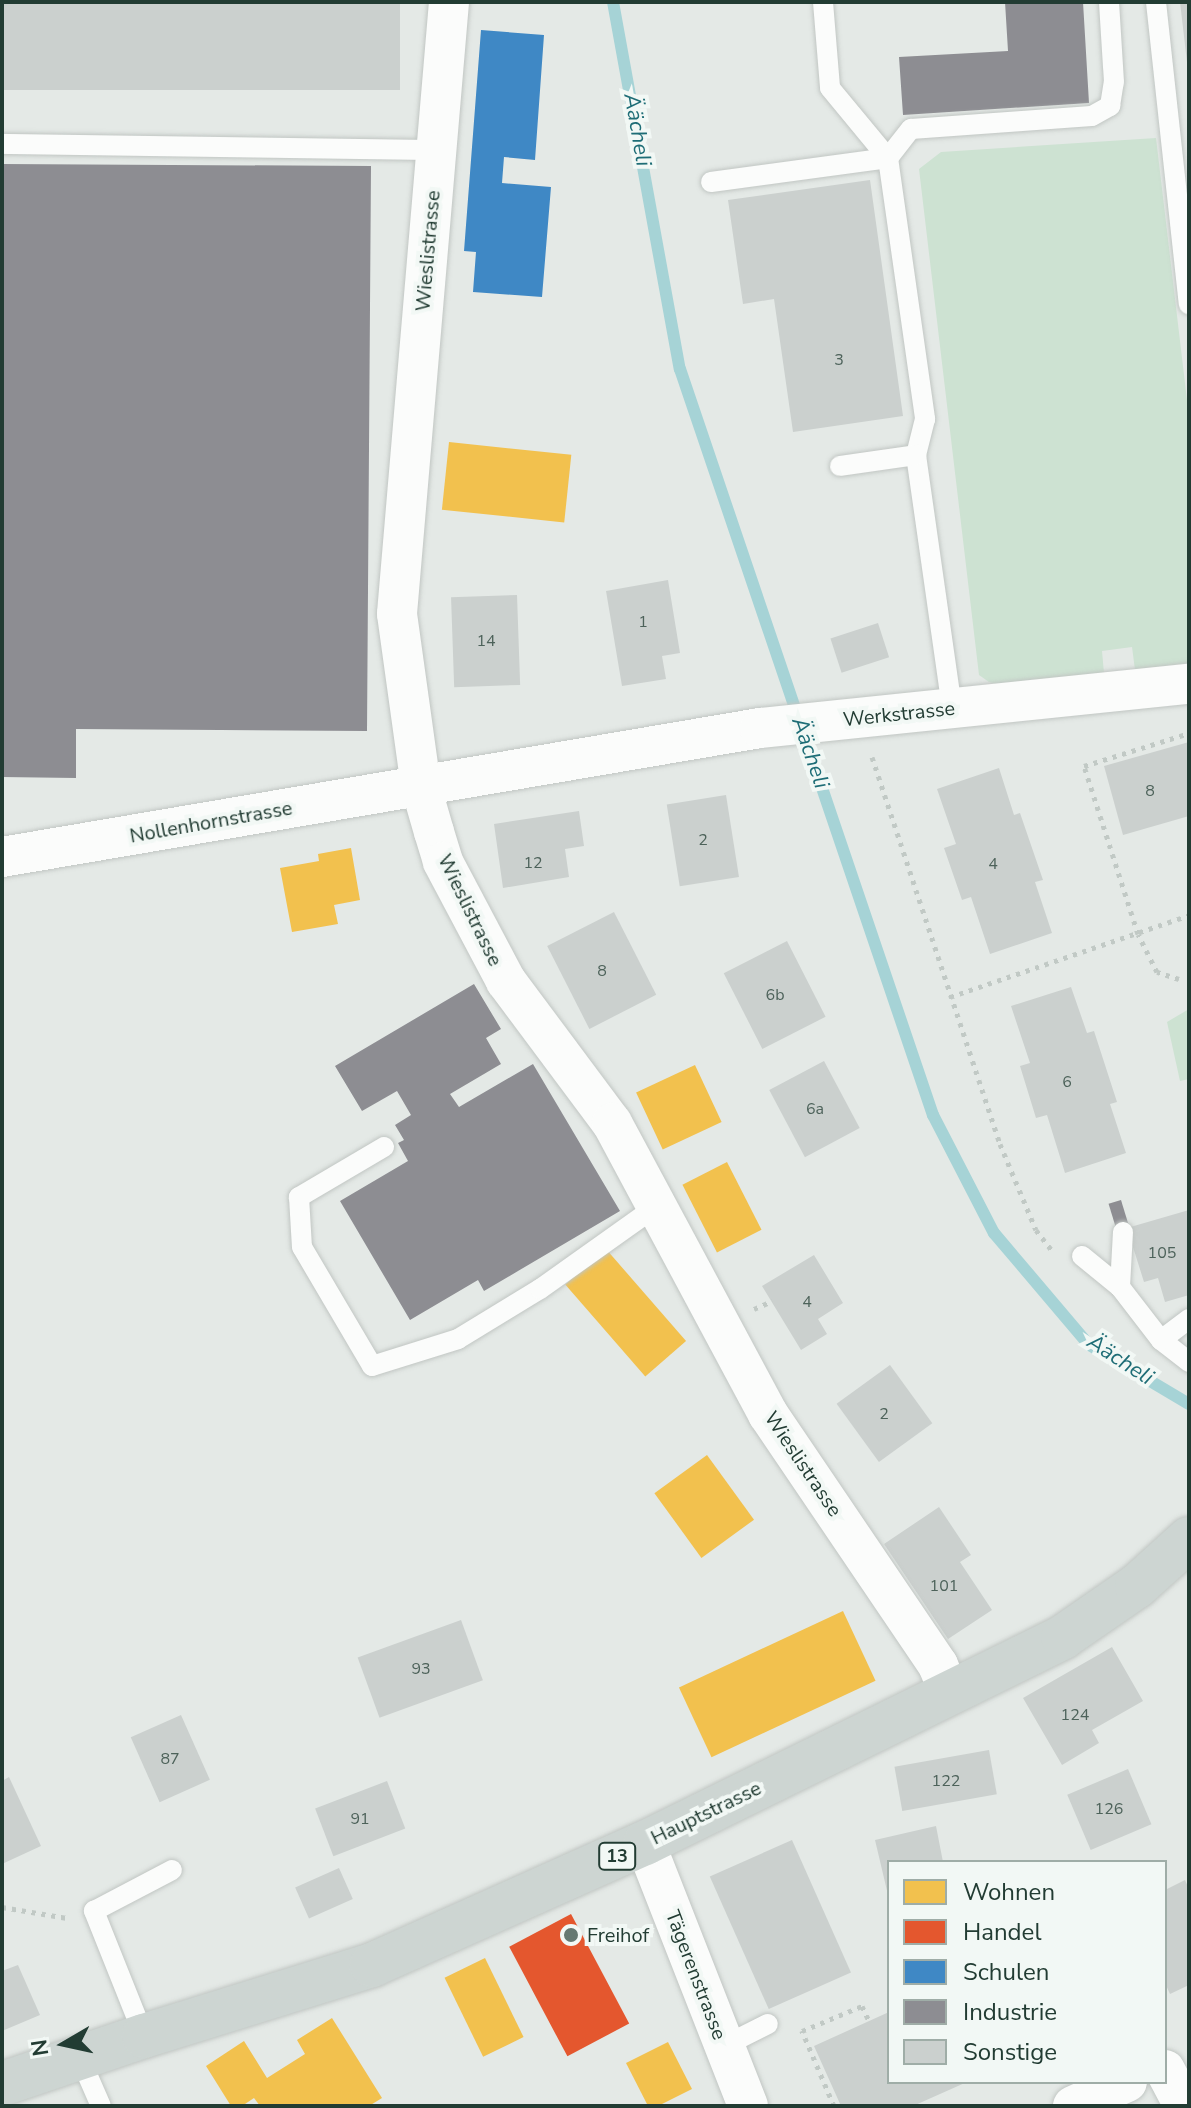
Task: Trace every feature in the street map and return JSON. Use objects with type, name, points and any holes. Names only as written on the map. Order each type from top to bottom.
[{"type":"main road","name":"Hauptstrasse","points":[[2,2084],[372,1965],[645,1843],[1063,1637],[1137,1586],[1189,1539]]},
{"type":"street","name":"Wieslistrasse","points":[[449,2],[397,614],[421,787],[443,862],[506,981],[612,1123],[768,1414],[938,1665],[950,1694]]},
{"type":"street","name":"Werkstrasse","points":[[421,787],[760,728],[858,732],[952,708],[1189,684]]},
{"type":"street","name":"Nollenhornstrasse","points":[[2,857],[421,787]]},
{"type":"street","name":"Tägerenstrasse","points":[[645,1843],[748,2106]]},
{"type":"street","points":[[1167,2063],[1189,2048]]},
{"type":"street","points":[[1167,2074],[1184,2106]]},
{"type":"street","points":[[1073,2106],[1122,2084]]},
{"type":"lane","points":[[823,2],[830,88],[888,158],[925,419],[916,455],[952,708]]},
{"type":"lane","points":[[711,182],[888,158],[911,129],[1092,116],[1110,106],[1114,82],[1109,2]]},
{"type":"lane","points":[[1156,2],[1189,304]]},
{"type":"lane","points":[[2,144],[437,150]]},
{"type":"lane","points":[[840,466],[916,455]]},
{"type":"lane","points":[[384,1147],[299,1197],[302,1247],[372,1366],[458,1339],[540,1289],[657,1206]]},
{"type":"lane","points":[[1120,1287],[1123,1232]]},
{"type":"lane","points":[[1082,1256],[1120,1287],[1161,1340],[1189,1362]]},
{"type":"lane","points":[[1161,1340],[1189,1319]]},
{"type":"lane","points":[[144,2036],[94,1911],[172,1870]]},
{"type":"lane","points":[[724,2046],[768,2024]]},
{"type":"lane","points":[[80,2058],[101,2106]]},
{"type":"path","points":[[858,732],[1000,1144],[1036,1230],[1059,1259],[1082,1256]]},
{"type":"path","points":[[1179,979],[1157,972],[1138,934],[1084,766],[1189,733]]},
{"type":"path","points":[[950,997],[1189,915]]},
{"type":"path","points":[[2,1907],[77,1919],[94,1911]]},
{"type":"path","points":[[834,2106],[802,2031],[862,2006],[869,2021]]},
{"type":"green space","points":[[1156,138],[1189,417],[1189,663],[1135,670],[1132,647],[1102,651],[1104,673],[1001,685],[989,682],[979,675],[919,169],[941,152]]},
{"type":"green space","points":[[1189,1009],[1189,1079],[1180,1081],[1167,1022]]},
{"type":"building: Wohnen","points":[[449,442],[571,455],[564,522],[442,510]]},
{"type":"building: Wohnen","points":[[351,848],[360,900],[334,905],[338,924],[292,932],[280,868],[319,861],[318,854]]},
{"type":"building: Wohnen","points":[[695,1065],[722,1122],[663,1150],[636,1092]]},
{"type":"building: Wohnen","points":[[727,1162],[762,1230],[717,1252],[682,1185]]},
{"type":"building: Wohnen","points":[[606,1249],[686,1341],[645,1377],[565,1284]]},
{"type":"building: Wohnen","points":[[707,1455],[754,1520],[701,1558],[654,1493]]},
{"type":"building: Wohnen","points":[[843,1611],[876,1681],[711,1757],[679,1687]]},
{"type":"building: Wohnen","points":[[485,1958],[524,2037],[483,2057],[445,1978]]},
{"type":"building: Wohnen","points":[[332,2018],[382,2098],[369,2106],[260,2106],[254,2098],[242,2106],[231,2106],[206,2066],[244,2041],[267,2078],[305,2054],[297,2040]]},
{"type":"building: Wohnen","points":[[668,2042],[692,2089],[658,2106],[648,2106],[626,2063]]},
{"type":"building: Handel","points":[[571,1914],[629,2023],[567,2056],[509,1947]]},
{"type":"building: Schulen","points":[[481,30],[544,35],[535,160],[504,157],[502,183],[551,187],[542,297],[473,292],[476,252],[464,251]]},
{"type":"building: Industrie","points":[[1005,2],[1083,2],[1089,103],[903,115],[899,57],[1008,51]]},
{"type":"building: Industrie","points":[[2,164],[371,166],[367,731],[76,729],[76,778],[2,777]]},
{"type":"building: Industrie","points":[[474,984],[501,1029],[486,1038],[501,1064],[450,1094],[459,1107],[533,1064],[620,1211],[484,1291],[478,1280],[410,1320],[340,1201],[408,1161],[398,1143],[404,1140],[395,1125],[411,1115],[397,1091],[362,1111],[335,1066]]},
{"type":"building: Industrie","points":[[1121,1200],[1130,1230],[1118,1233],[1109,1204]]},
{"type":"building: Sonstige","points":[[2,2],[400,2],[400,90],[2,90]]},
{"type":"building: Sonstige","points":[[1180,2],[1189,2],[1189,62],[1187,62]]},
{"type":"building: Sonstige","points":[[870,180],[903,416],[793,432],[774,299],[743,304],[728,200]]},
{"type":"building: Sonstige","points":[[668,580],[680,653],[662,656],[666,679],[622,686],[606,591]]},
{"type":"building: Sonstige","points":[[517,595],[520,685],[454,687],[451,597]]},
{"type":"building: Sonstige","points":[[878,623],[889,657],[842,673],[830,638]]},
{"type":"building: Sonstige","points":[[1189,742],[1189,816],[1123,835],[1104,766]]},
{"type":"building: Sonstige","points":[[999,768],[1014,815],[1020,813],[1043,880],[1035,882],[1052,933],[990,954],[971,897],[962,900],[944,848],[956,844],[937,789]]},
{"type":"building: Sonstige","points":[[726,795],[739,877],[680,886],[667,804]]},
{"type":"building: Sonstige","points":[[579,811],[584,846],[565,849],[569,877],[503,888],[494,824]]},
{"type":"building: Sonstige","points":[[614,912],[656,995],[589,1029],[547,946]]},
{"type":"building: Sonstige","points":[[787,941],[826,1017],[762,1049],[724,973]]},
{"type":"building: Sonstige","points":[[1071,987],[1087,1033],[1094,1031],[1117,1102],[1110,1104],[1126,1153],[1065,1173],[1047,1115],[1036,1118],[1020,1066],[1030,1063],[1011,1006]]},
{"type":"building: Sonstige","points":[[824,1061],[860,1128],[805,1157],[769,1090]]},
{"type":"building: Sonstige","points":[[1189,1210],[1189,1295],[1165,1302],[1158,1278],[1144,1282],[1127,1228]]},
{"type":"building: Sonstige","points":[[814,1255],[843,1303],[818,1319],[827,1334],[801,1350],[762,1286]]},
{"type":"building: Sonstige","points":[[890,1365],[932,1423],[879,1462],[837,1404]]},
{"type":"building: Sonstige","points":[[939,1507],[971,1555],[960,1562],[992,1610],[948,1639],[884,1544]]},
{"type":"building: Sonstige","points":[[461,1620],[483,1680],[380,1718],[358,1658]]},
{"type":"building: Sonstige","points":[[1112,1647],[1143,1701],[1092,1730],[1099,1743],[1062,1765],[1023,1698]]},
{"type":"building: Sonstige","points":[[181,1715],[210,1780],[160,1802],[131,1737]]},
{"type":"building: Sonstige","points":[[989,1750],[997,1794],[902,1811],[894,1767]]},
{"type":"building: Sonstige","points":[[1128,1769],[1151,1824],[1091,1850],[1067,1795]]},
{"type":"building: Sonstige","points":[[9,1777],[41,1846],[2,1864],[2,1781]]},
{"type":"building: Sonstige","points":[[387,1781],[405,1829],[333,1856],[315,1809]]},
{"type":"building: Sonstige","points":[[936,1826],[943,1860],[887,1860],[887,1891],[875,1840]]},
{"type":"building: Sonstige","points":[[792,1840],[851,1972],[769,2009],[710,1877]]},
{"type":"building: Sonstige","points":[[339,1868],[353,1899],[309,1919],[295,1888]]},
{"type":"building: Sonstige","points":[[1185,1880],[1189,1889],[1189,1985],[1170,1994],[1167,1987],[1167,1889]]},
{"type":"building: Sonstige","points":[[18,1965],[40,2015],[2,2031],[2,1971]]},
{"type":"building: Sonstige","points":[[887,2013],[887,2084],[962,2084],[913,2106],[841,2106],[814,2046]]},
{"type":"waterway","name":"Äächeli","points":[[613,2],[680,369],[933,1115],[994,1233],[1088,1344],[1189,1404]]},
{"type":"place","name":"Freihof","points":[[571,1935]]}]
